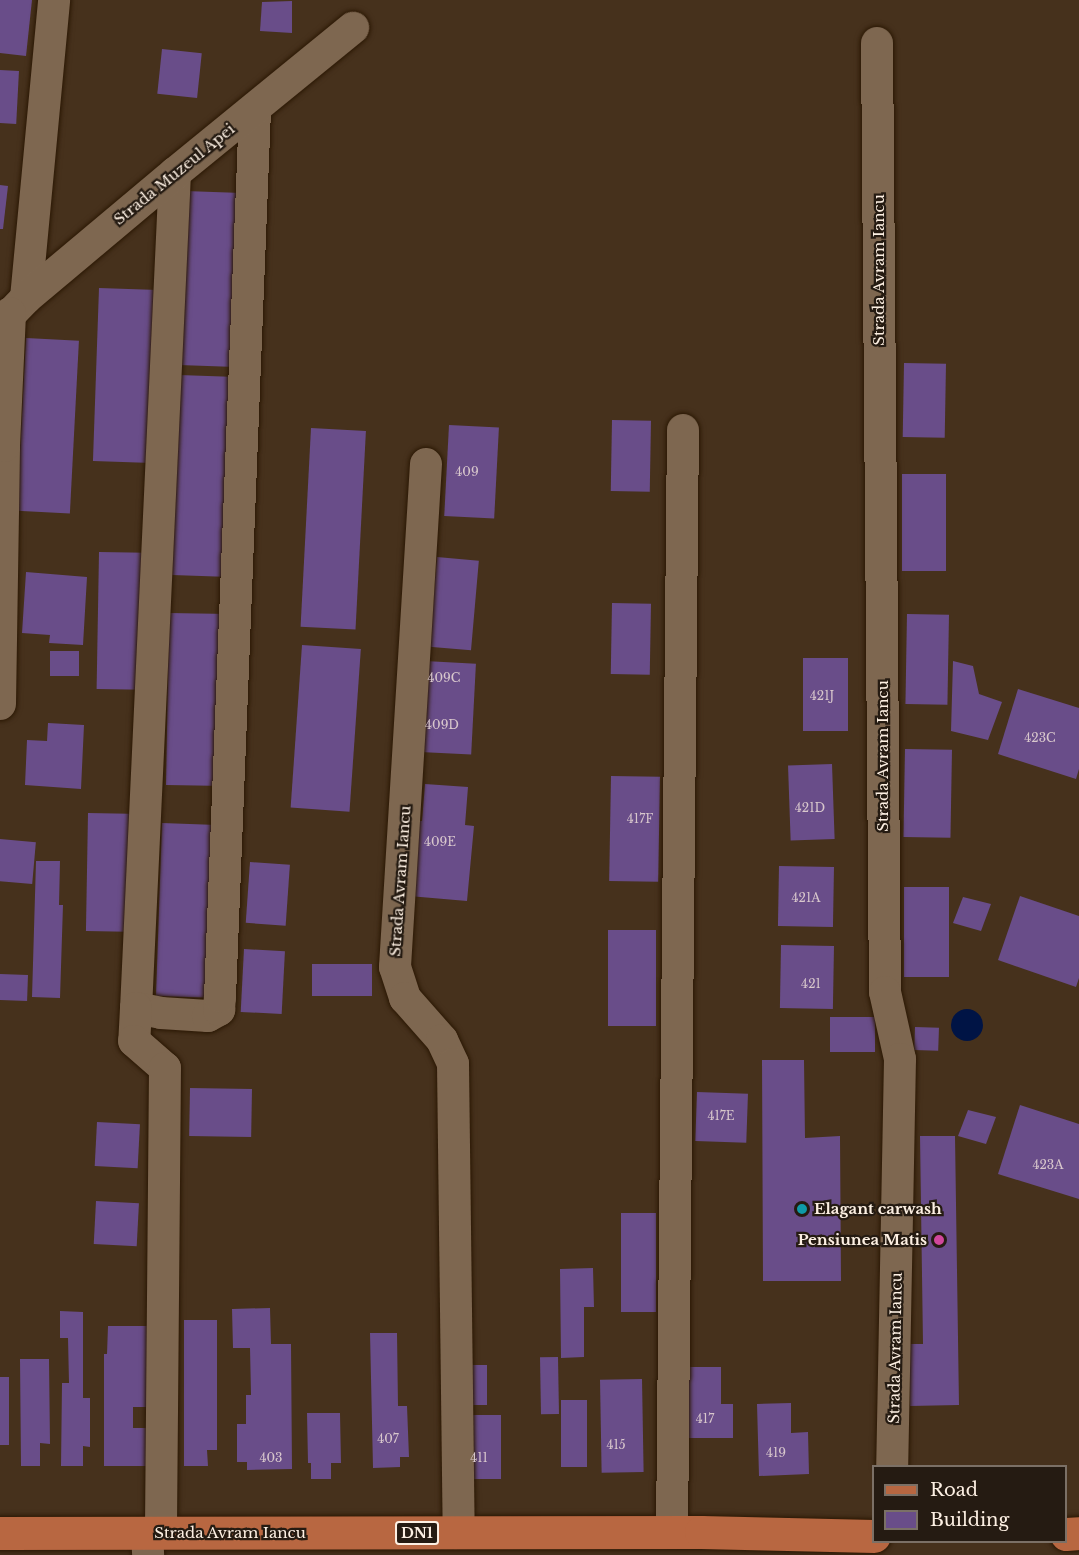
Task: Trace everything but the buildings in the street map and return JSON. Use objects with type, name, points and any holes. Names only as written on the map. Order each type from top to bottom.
[{"type":"main road","name":"Strada Avram Iancu","points":[[0,1533],[152,1540],[459,1533],[872,1536]]},
{"type":"street","points":[[0,704],[4,446],[12,312],[54,0]]},
{"type":"street","name":"Strada Muzeul Apei","points":[[12,312],[175,173],[353,28]]},
{"type":"street","name":"Strada Avram Iancu","points":[[877,43],[885,992],[900,1059],[892,1465]]},
{"type":"street","points":[[136,1008],[161,1013],[208,1016],[219,1010],[255,109]]},
{"type":"street","points":[[152,1540],[165,1068],[134,1041],[175,173]]},
{"type":"street","points":[[672,1533],[683,430]]},
{"type":"street","name":"Strada Avram Iancu","points":[[426,464],[395,967],[405,998],[442,1040],[453,1064],[459,1533]]},
{"type":"street","points":[[1079,1528],[1079,1533]]},
{"type":"water","points":[[967,1009],[978,1014],[983,1025],[978,1036],[967,1041],[956,1036],[951,1025],[956,1014]]},
{"type":"place","name":"Elagant carwash","points":[[802,1209]]},
{"type":"place","name":"Pensiunea Matis","points":[[939,1240]]}]
